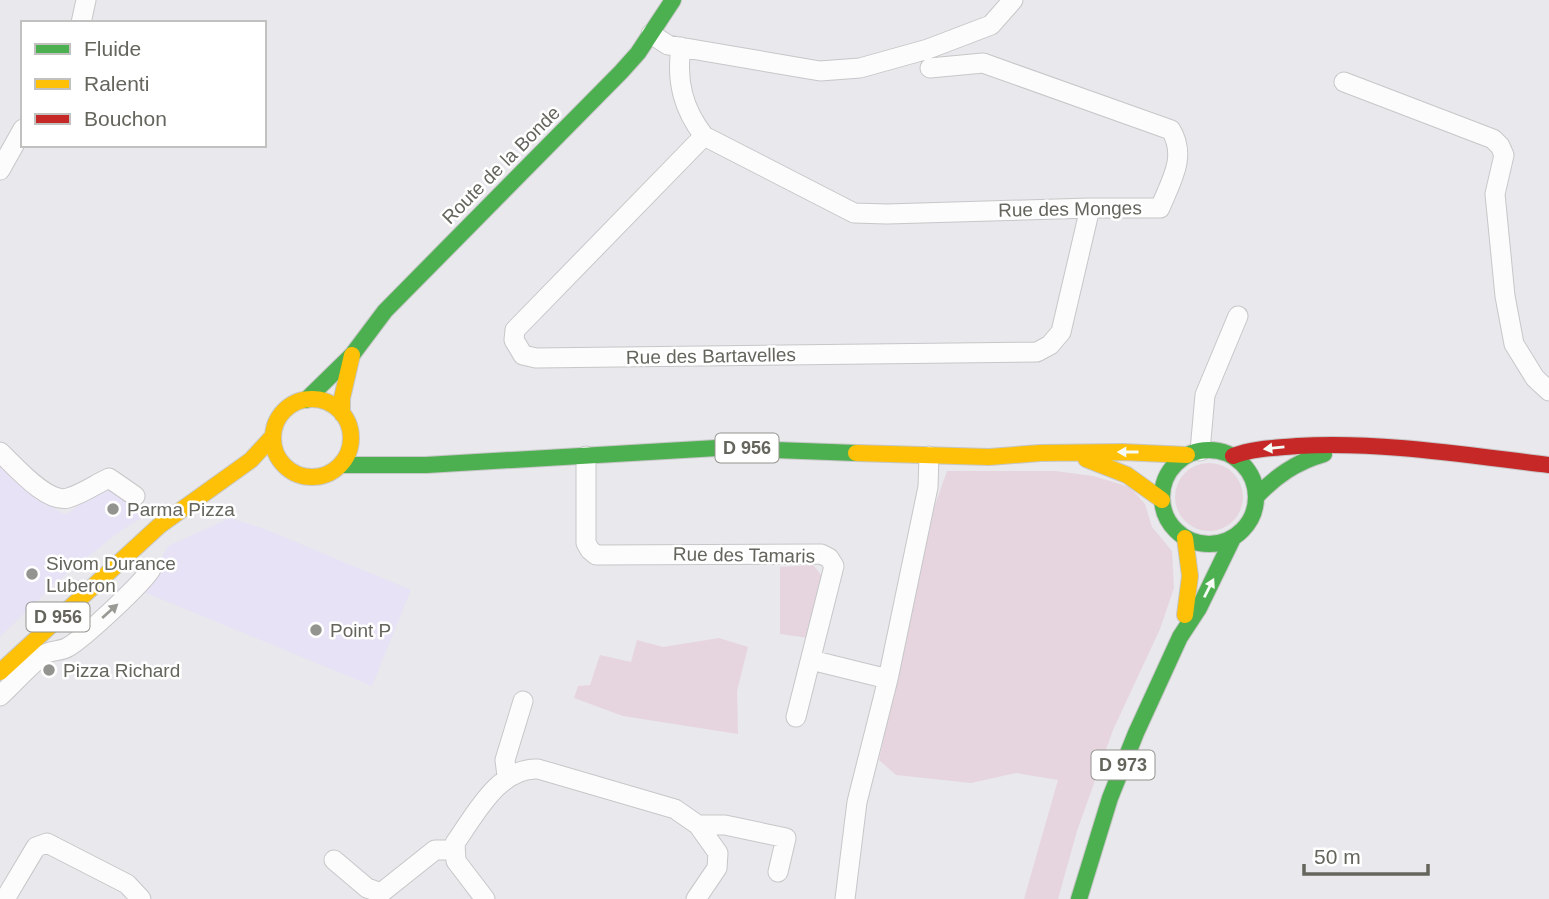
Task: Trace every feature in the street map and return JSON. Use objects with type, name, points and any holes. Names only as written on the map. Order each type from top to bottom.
[{"type":"main road","name":"Route de la Bonde","points":[[306,400],[352,355],[385,311],[638,53],[673,0]]},
{"type":"main road","name":"Route de la Bonde","points":[[342,414],[342,398],[352,355]]},
{"type":"main road","points":[[306,400],[320,400],[332,405],[342,414],[351,434],[347,456],[341,465],[324,476],[303,477],[287,474],[278,458],[273,436],[280,416],[287,408],[306,400]]},
{"type":"main road","name":"D 956","points":[[351,434],[392,456],[426,465]]},
{"type":"main road","name":"D 956","points":[[0,673],[159,526],[251,460],[273,436]]},
{"type":"main road","points":[[1233,456],[1247,451],[1323,443],[1549,465]]},
{"type":"main road","points":[[1256,497],[1285,468],[1310,457],[1364,445]]},
{"type":"main road","name":"D 956","points":[[341,465],[426,465],[746,448],[929,456],[1194,453]]},
{"type":"main road","points":[[1223,452],[1233,456],[1246,467],[1254,481],[1256,497],[1250,520],[1233,538],[1209,544],[1185,538],[1169,522],[1162,500],[1163,486],[1168,474],[1176,463],[1194,453],[1223,452]]},
{"type":"main road","name":"D 956","points":[[1068,453],[1127,475],[1162,500]]},
{"type":"main road","name":"D 956","points":[[191,504],[242,487]]},
{"type":"main road","name":"D 973","points":[[1180,637],[1191,586],[1185,538]]},
{"type":"main road","name":"D 973","points":[[1079,899],[1122,767],[1180,637],[1199,608],[1233,538]]},
{"type":"street","points":[[81,21],[86,0]]},
{"type":"street","points":[[652,34],[668,45],[820,71],[860,68],[928,49],[991,25],[1013,0]]},
{"type":"street","points":[[681,47],[678,69],[684,98],[690,118],[704,136]]},
{"type":"street","name":"Rue des Monges","points":[[704,136],[853,212],[887,215],[1160,208],[1177,164],[1179,144],[1171,130],[983,63],[930,68]]},
{"type":"street","points":[[1344,82],[1493,139],[1500,146],[1504,155],[1495,194],[1505,296],[1514,344],[1535,378],[1549,391]]},
{"type":"street","points":[[0,170],[21,133]]},
{"type":"street","name":"Rue des Bartavelles","points":[[704,136],[515,330],[514,340],[523,355],[536,358],[1037,352],[1050,345],[1061,332],[1090,208]]},
{"type":"street","points":[[1194,453],[1205,395],[1238,316]]},
{"type":"street","points":[[0,452],[47,495],[60,499],[70,498],[109,478],[135,496]]},
{"type":"street","name":"Rue des Tamaris","points":[[586,456],[586,543],[596,555],[821,554],[829,558],[834,566],[796,717]]},
{"type":"street","points":[[845,899],[857,802],[888,679],[928,487],[929,456]]},
{"type":"street","points":[[0,696],[44,654],[54,649],[64,649],[78,640],[139,584],[150,569]]},
{"type":"street","points":[[811,660],[888,679]]},
{"type":"street","points":[[508,776],[505,760],[523,701]]},
{"type":"street","points":[[485,899],[456,861],[455,842],[508,776],[523,769],[537,769],[675,809],[698,825],[718,853],[717,868],[696,899]]},
{"type":"street","points":[[698,825],[725,825],[786,838],[778,872]]},
{"type":"street","points":[[5,899],[36,847],[47,843],[127,884],[141,899]]},
{"type":"street","points":[[334,860],[367,888],[381,892],[435,850],[455,850]]},
{"type":"shaded area","points":[[1209,463],[1222,466],[1233,473],[1240,484],[1243,497],[1240,510],[1233,521],[1222,528],[1209,531],[1196,528],[1185,521],[1178,510],[1175,497],[1178,484],[1185,473],[1196,466]]},
{"type":"shaded area","points":[[0,464],[61,513],[67,514],[107,485],[144,516],[119,532],[60,579],[0,637]]},
{"type":"shaded area","points":[[947,471],[1055,471],[1093,476],[1130,487],[1145,504],[1152,527],[1172,551],[1174,588],[1160,629],[1113,730],[1077,831],[1058,899],[1024,899],[1058,780],[1016,773],[971,783],[896,775],[879,760],[935,505]]},
{"type":"shaded area","name":"Point P","points":[[230,518],[262,528],[411,590],[372,686],[144,592],[168,546]]},
{"type":"shaded area","points":[[813,565],[822,576],[809,638],[780,634],[780,567]]},
{"type":"shaded area","points":[[719,638],[748,647],[737,691],[738,734],[623,716],[574,698],[578,686],[590,685],[600,655],[631,662],[637,640],[663,647]]},
{"type":"traffic: fast","points":[[306,400],[352,355],[385,311],[621,72],[638,53],[673,0]]},
{"type":"traffic: fast","points":[[341,465],[426,465],[717,448],[856,453]]},
{"type":"traffic: fast","points":[[1209,450],[1227,453],[1242,464],[1253,479],[1256,497],[1253,515],[1242,530],[1227,541],[1209,544],[1191,541],[1176,530],[1165,515],[1162,497],[1165,479],[1176,464],[1191,453],[1209,450]]},
{"type":"traffic: fast","points":[[1256,497],[1287,471],[1324,454]]},
{"type":"traffic: fast","points":[[1079,899],[1110,798],[1136,733],[1180,637],[1199,608],[1233,538]]},
{"type":"traffic: slow","points":[[342,414],[342,398],[352,355]]},
{"type":"traffic: slow","points":[[312,399],[327,402],[344,416],[351,438],[348,453],[334,470],[312,477],[297,474],[280,460],[273,438],[276,423],[290,406],[312,399]]},
{"type":"traffic: slow","points":[[0,672],[159,526],[251,460],[273,436]]},
{"type":"traffic: slow","points":[[856,453],[989,457],[1122,452],[1187,455]]},
{"type":"traffic: slow","points":[[1086,459],[1127,475],[1162,500]]},
{"type":"traffic: slow","points":[[1185,538],[1190,576],[1185,615]]},
{"type":"traffic: jam","points":[[1233,456],[1273,448],[1360,445],[1549,465]]},
{"type":"place","name":"Parma Pizza","points":[[113,509]]},
{"type":"place","name":"Sivom Durance Luberon","points":[[32,574]]},
{"type":"place","name":"Point P","points":[[316,630]]},
{"type":"place","name":"Pizza Richard","points":[[49,670]]}]
